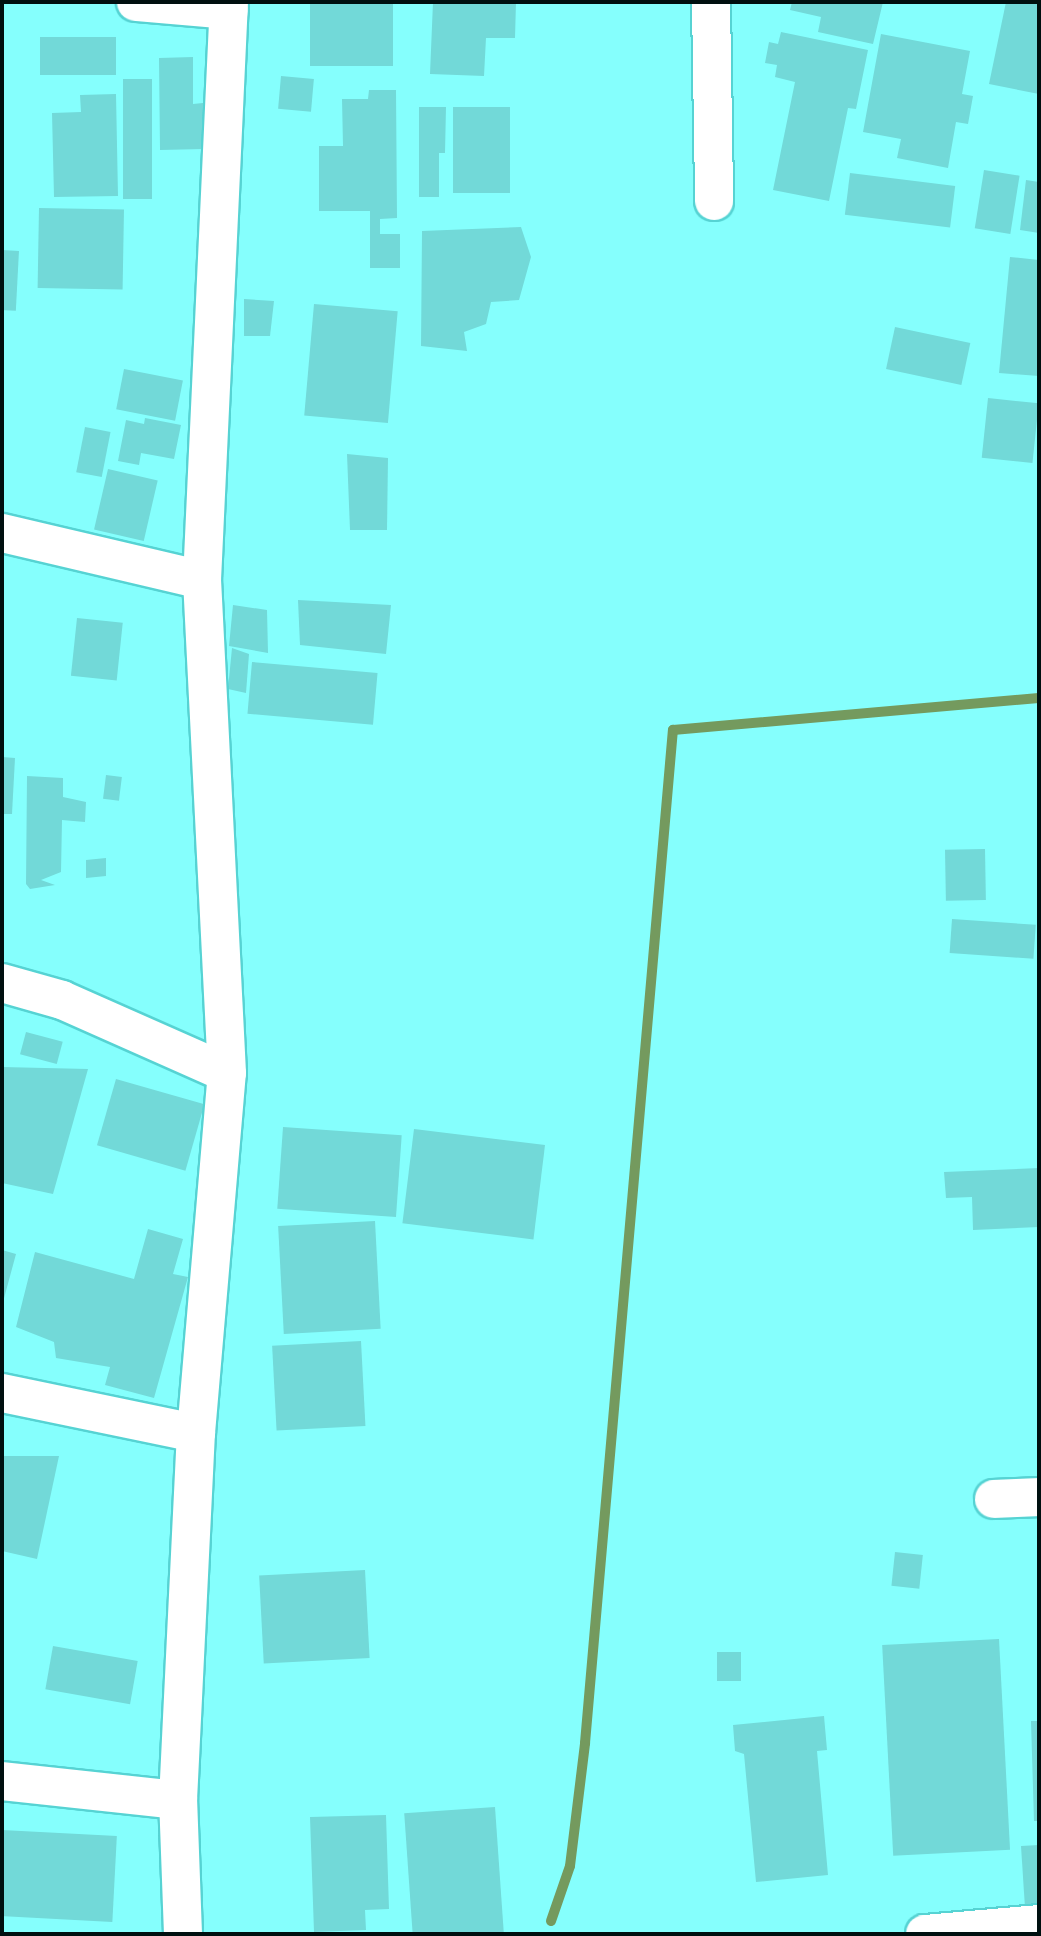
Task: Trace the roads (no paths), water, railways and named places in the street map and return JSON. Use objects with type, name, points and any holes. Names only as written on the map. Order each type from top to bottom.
[{"type":"street","points":[[136,2],[229,6],[202,580],[227,1073],[196,1433],[178,1800],[183,1934]]},
{"type":"street","points":[[711,2],[714,201]]},
{"type":"street","points":[[2,533],[202,580]]},
{"type":"street","points":[[2,983],[62,1000],[227,1073]]},
{"type":"street","points":[[2,1393],[196,1433]]},
{"type":"street","points":[[994,1499],[1039,1497]]},
{"type":"street","points":[[2,1781],[178,1800]]},
{"type":"street","points":[[925,1934],[1026,1928]]},
{"type":"waterway","points":[[551,1921],[570,1866],[585,1743],[673,730],[1039,698]]}]
